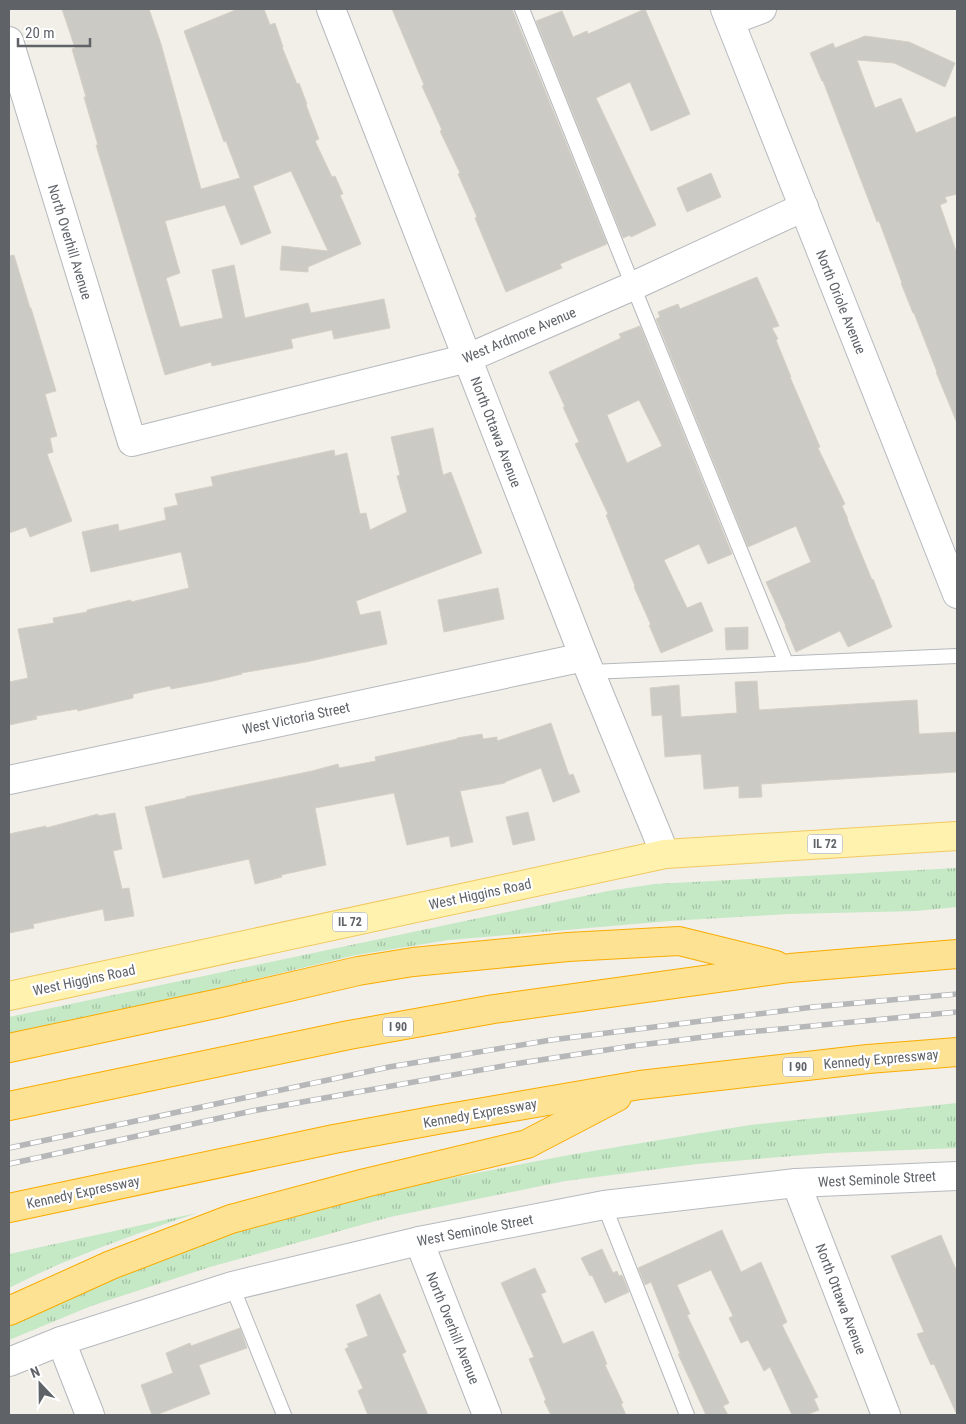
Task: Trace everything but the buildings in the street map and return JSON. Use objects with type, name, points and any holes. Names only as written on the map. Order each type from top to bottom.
[{"type":"highway","points":[[9,1048],[358,972],[422,961],[568,947],[679,941],[790,968]]},
{"type":"highway","name":"I 90","points":[[9,1106],[349,1035],[484,1011],[790,968],[957,954]]},
{"type":"highway","name":"Kennedy Expressway","points":[[9,1208],[334,1139],[640,1085],[868,1059],[957,1052]]},
{"type":"highway","points":[[9,1311],[111,1265],[231,1219],[366,1183],[527,1144],[640,1085]]},
{"type":"main road","name":"West Higgins Road","points":[[9,996],[665,854],[957,836]]},
{"type":"street","name":"North Ottawa Avenue","points":[[331,9],[587,664],[665,854]]},
{"type":"street","points":[[728,15],[762,9]]},
{"type":"street","name":"North Oriole Avenue","points":[[728,15],[957,594]]},
{"type":"street","name":"North Overhill Avenue","points":[[9,41],[132,442]]},
{"type":"street","name":"West Ardmore Avenue","points":[[132,442],[468,358],[633,286],[804,207]]},
{"type":"street","name":"West Victoria Street","points":[[9,780],[587,664]]},
{"type":"street","name":"West Seminole Street","points":[[9,1362],[61,1341],[232,1286],[418,1241],[604,1205],[796,1183],[957,1176]]},
{"type":"street","name":"North Ottawa Avenue","points":[[796,1183],[886,1415]]},
{"type":"street","name":"North Overhill Avenue","points":[[418,1241],[488,1415]]},
{"type":"street","points":[[61,1341],[90,1415]]},
{"type":"lane","points":[[522,9],[786,663]]},
{"type":"lane","points":[[587,664],[786,663],[957,656]]},
{"type":"lane","points":[[604,1205],[687,1415]]},
{"type":"lane","points":[[232,1286],[284,1415]]},
{"type":"green space","points":[[957,868],[957,907],[916,911],[789,914],[669,921],[449,940],[356,955],[107,1015],[9,1036],[9,1017],[608,891],[655,884]]},
{"type":"green space","points":[[957,1103],[957,1148],[829,1153],[697,1164],[565,1181],[390,1217],[210,1267],[91,1306],[9,1340],[9,1319],[146,1261],[266,1222],[425,1183],[569,1155],[750,1125]]},
{"type":"green space","points":[[197,1213],[78,1256],[9,1288],[9,1254]]},
{"type":"railway","points":[[9,1148],[389,1067],[551,1040],[813,1007],[957,994]]},
{"type":"railway","points":[[9,1164],[252,1111],[514,1064],[728,1034],[957,1012]]}]
